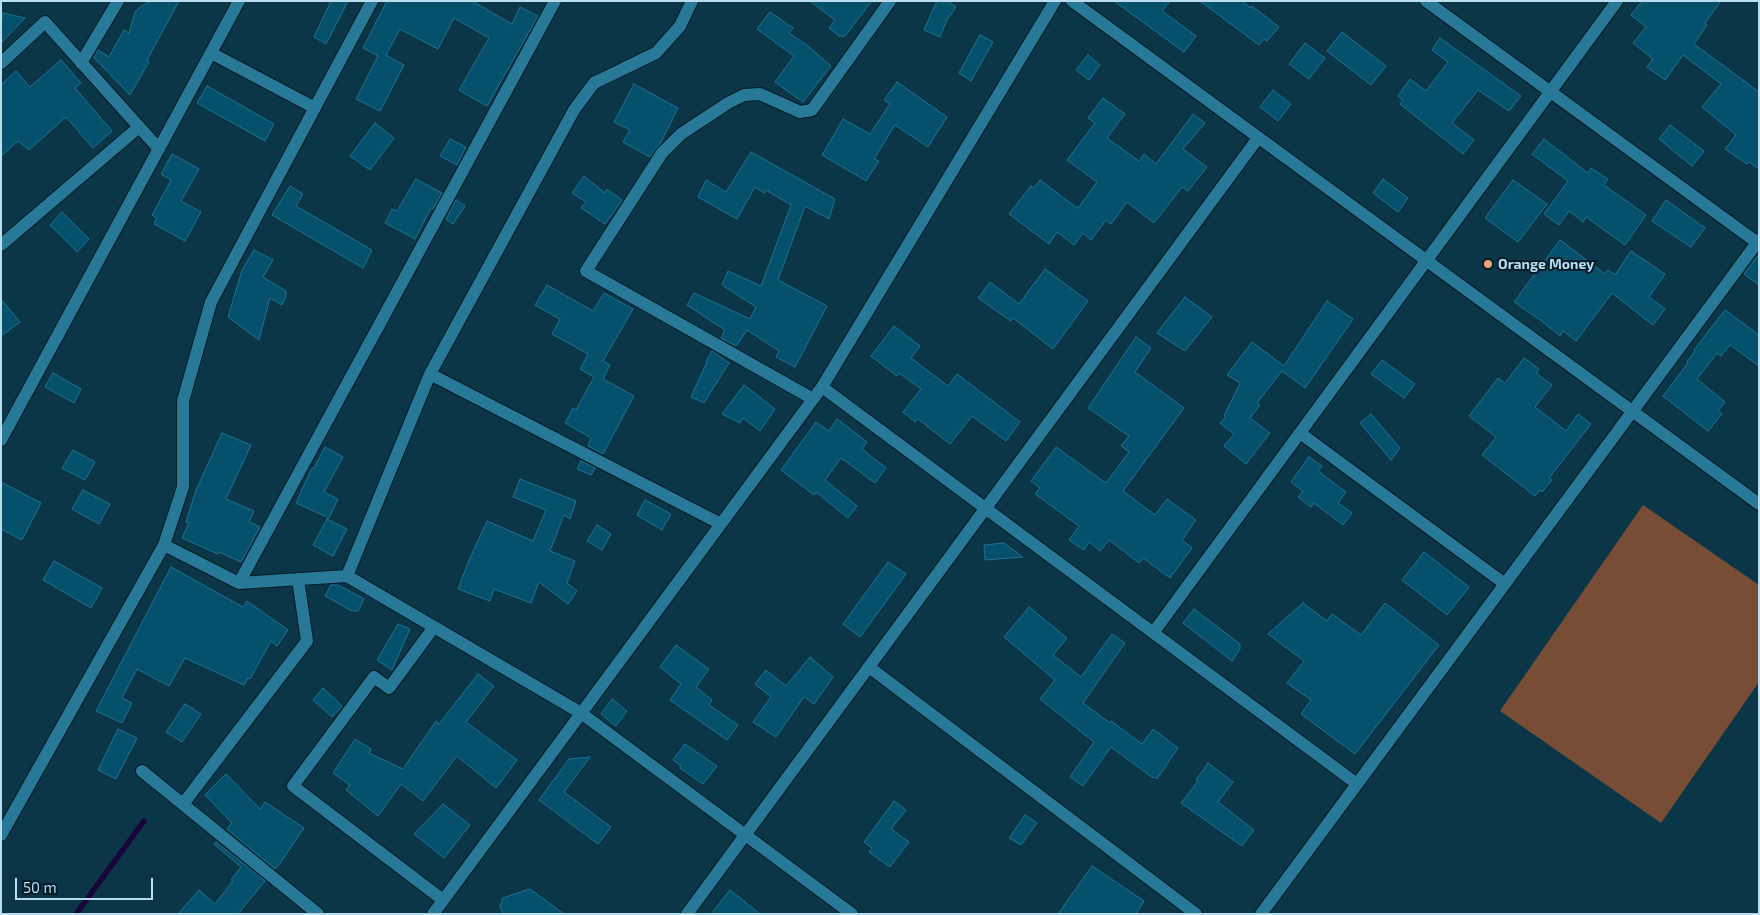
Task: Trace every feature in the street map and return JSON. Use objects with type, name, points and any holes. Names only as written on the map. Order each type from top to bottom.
[{"type":"street","points":[[81,63],[118,1]]},
{"type":"street","points":[[1,440],[240,1]]},
{"type":"street","points":[[1,835],[164,545],[183,487],[183,401],[211,302],[372,1]]},
{"type":"street","points":[[239,583],[555,1]]},
{"type":"street","points":[[348,576],[430,374],[574,110],[594,83],[656,53],[680,26],[692,1]]},
{"type":"street","points":[[813,399],[586,271],[662,153],[681,134],[728,103],[744,95],[760,94],[800,112],[805,113],[812,110],[890,1]]},
{"type":"street","points":[[433,914],[822,387],[1055,1]]},
{"type":"street","points":[[1072,1],[1759,504]]},
{"type":"street","points":[[1261,914],[1758,242],[1426,1]]},
{"type":"street","points":[[1153,633],[1617,1]]},
{"type":"street","points":[[1,63],[45,22],[160,149]]},
{"type":"street","points":[[211,53],[315,108]]},
{"type":"street","points":[[1,245],[139,127]]},
{"type":"street","points":[[687,914],[1258,138]]},
{"type":"street","points":[[430,374],[721,524]]},
{"type":"street","points":[[822,387],[1357,784]]},
{"type":"street","points":[[1300,433],[1505,584]]},
{"type":"street","points":[[164,545],[239,583],[348,576],[581,714],[852,914]]},
{"type":"street","points":[[183,804],[307,641],[298,579]]},
{"type":"street","points":[[434,627],[389,688],[374,677],[294,786],[443,900]]},
{"type":"street","points":[[869,667],[1196,914]]},
{"type":"street","points":[[142,770],[318,914]]},
{"type":"shaded area","points":[[1643,505],[1759,585],[1759,682],[1661,823],[1500,711]]},
{"type":"building","points":[[150,1],[179,1],[147,60],[149,62],[130,95],[94,58],[98,50],[109,57],[124,30],[129,33],[135,12]]},
{"type":"building","points":[[331,1],[348,1],[326,44],[314,37]]},
{"type":"building","points":[[387,1],[472,1],[512,24],[520,7],[538,16],[487,106],[459,90],[489,38],[454,18],[438,49],[400,29],[386,55],[404,65],[380,111],[356,99],[378,56],[363,48]]},
{"type":"building","points":[[810,1],[872,1],[845,36],[839,36],[829,28],[835,20]]},
{"type":"building","points":[[937,1],[948,1],[956,7],[947,20],[940,37],[924,30]]},
{"type":"building","points":[[1114,1],[1170,1],[1162,11],[1196,36],[1184,52]]},
{"type":"building","points":[[1200,1],[1242,1],[1251,8],[1252,6],[1279,27],[1267,41],[1264,39],[1259,45]]},
{"type":"building","points":[[1642,1],[1721,1],[1705,23],[1707,25],[1694,44],[1759,92],[1759,169],[1749,162],[1747,164],[1725,149],[1736,135],[1702,107],[1721,84],[1683,55],[1665,80],[1647,67],[1653,59],[1633,43],[1646,27],[1631,15]]},
{"type":"building","points":[[770,12],[793,28],[789,33],[808,46],[831,66],[803,102],[775,82],[794,56],[757,29]]},
{"type":"building","points":[[3,13],[25,18],[1,43],[1,23]]},
{"type":"building","points":[[1342,32],[1386,66],[1371,85],[1327,51]]},
{"type":"building","points":[[980,35],[993,42],[971,81],[959,73]]},
{"type":"building","points":[[1440,38],[1521,96],[1509,111],[1478,90],[1452,123],[1474,140],[1463,154],[1400,104],[1403,100],[1398,96],[1410,79],[1426,91],[1448,62],[1432,50]]},
{"type":"building","points":[[1305,43],[1325,58],[1309,79],[1289,64]]},
{"type":"building","points":[[1088,55],[1100,65],[1089,80],[1076,70]]},
{"type":"building","points":[[61,60],[81,83],[75,88],[112,131],[93,148],[66,117],[29,150],[18,141],[1,156],[1,85],[16,71],[30,87]]},
{"type":"building","points":[[897,82],[947,117],[928,147],[895,125],[874,159],[879,161],[866,181],[822,155],[843,119],[870,134],[890,104],[884,100]]},
{"type":"building","points":[[634,84],[678,108],[660,144],[650,157],[623,142],[630,130],[614,122]]},
{"type":"building","points":[[207,86],[274,124],[265,141],[197,103]]},
{"type":"building","points":[[1273,90],[1291,104],[1278,121],[1260,107]]},
{"type":"building","points":[[1103,98],[1125,114],[1107,138],[1139,161],[1144,154],[1156,164],[1193,114],[1205,123],[1183,149],[1207,167],[1188,191],[1182,187],[1154,223],[1127,202],[1111,224],[1106,220],[1091,240],[1083,233],[1074,245],[1057,232],[1049,244],[1009,214],[1031,186],[1034,188],[1040,180],[1077,208],[1079,207],[1097,182],[1067,160],[1095,123],[1088,118]]},
{"type":"building","points":[[375,123],[394,138],[370,170],[350,156]]},
{"type":"building","points":[[1670,125],[1704,151],[1692,166],[1659,139]]},
{"type":"building","points":[[450,139],[466,147],[457,165],[440,156]]},
{"type":"building","points":[[1544,139],[1588,173],[1591,168],[1608,179],[1604,185],[1646,215],[1625,245],[1586,217],[1583,222],[1569,211],[1559,225],[1544,214],[1568,181],[1532,154]]},
{"type":"building","points":[[751,152],[835,199],[829,219],[805,206],[778,280],[827,306],[795,367],[776,357],[779,351],[747,330],[736,346],[721,338],[725,330],[687,305],[694,293],[750,319],[756,307],[722,285],[728,271],[761,286],[791,205],[766,190],[764,193],[755,187],[737,219],[698,197],[706,180],[726,192]]},
{"type":"building","points":[[172,154],[199,169],[181,201],[201,212],[185,241],[154,224],[157,218],[152,215],[171,180],[161,174]]},
{"type":"building","points":[[584,176],[605,193],[607,189],[622,200],[605,224],[581,208],[586,202],[572,193]]},
{"type":"building","points":[[416,179],[442,193],[433,209],[431,208],[415,239],[385,223],[392,209],[397,211]]},
{"type":"building","points":[[1383,179],[1408,198],[1398,212],[1373,193]]},
{"type":"building","points":[[1513,180],[1547,204],[1518,242],[1485,218]]},
{"type":"building","points":[[290,186],[303,194],[296,206],[372,250],[363,268],[272,215]]},
{"type":"building","points":[[456,200],[465,206],[453,224],[446,219]]},
{"type":"building","points":[[1666,200],[1705,228],[1691,247],[1652,221]]},
{"type":"building","points":[[62,212],[89,239],[77,252],[50,225]]},
{"type":"building","points":[[1560,240],[1605,274],[1608,270],[1615,275],[1631,251],[1665,274],[1649,297],[1665,309],[1653,325],[1612,293],[1576,341],[1563,331],[1560,336],[1514,302]]},
{"type":"building","points":[[254,250],[273,260],[263,277],[286,291],[282,305],[270,298],[259,340],[228,317],[242,270]]},
{"type":"building","points":[[1759,254],[1759,285],[1744,274]]},
{"type":"building","points":[[1045,269],[1088,301],[1053,349],[1013,318],[1011,321],[978,298],[990,282],[1019,304]]},
{"type":"building","points":[[547,285],[593,311],[604,293],[633,309],[603,361],[610,365],[603,379],[634,396],[603,454],[588,446],[591,438],[565,423],[573,408],[576,410],[594,377],[580,369],[588,354],[552,334],[560,319],[535,305]]},
{"type":"building","points":[[1185,297],[1212,317],[1185,351],[1157,333]]},
{"type":"building","points":[[1,299],[20,322],[1,336]]},
{"type":"building","points":[[1327,301],[1353,319],[1305,388],[1282,371],[1257,403],[1260,405],[1250,418],[1270,433],[1246,464],[1224,446],[1234,434],[1220,423],[1226,417],[1224,416],[1240,383],[1227,375],[1252,342],[1284,366]]},
{"type":"building","points":[[1725,310],[1759,335],[1759,366],[1730,345],[1721,356],[1717,353],[1697,379],[1725,402],[1718,411],[1722,414],[1708,431],[1663,396],[1688,363],[1694,350]]},
{"type":"building","points":[[894,326],[920,346],[911,358],[948,386],[957,374],[1020,422],[1006,441],[972,416],[950,444],[918,419],[915,422],[903,412],[921,389],[899,373],[897,376],[871,356]]},
{"type":"building","points":[[1136,337],[1151,348],[1135,372],[1184,408],[1123,491],[1155,515],[1167,499],[1196,520],[1182,540],[1192,548],[1170,578],[1143,558],[1139,563],[1109,540],[1100,551],[1089,542],[1084,550],[1069,540],[1079,526],[1035,494],[1040,488],[1031,481],[1056,447],[1106,483],[1129,452],[1121,446],[1129,436],[1088,408]]},
{"type":"building","points":[[712,351],[729,363],[704,403],[691,397]]},
{"type":"building","points":[[1524,358],[1539,369],[1536,373],[1552,385],[1535,407],[1566,431],[1578,414],[1591,424],[1549,478],[1552,480],[1542,492],[1540,490],[1535,496],[1482,455],[1496,437],[1469,416],[1498,378],[1505,383]]},
{"type":"building","points":[[1382,360],[1415,384],[1404,398],[1371,374]]},
{"type":"building","points":[[53,373],[81,389],[74,403],[45,387]]},
{"type":"building","points":[[744,385],[775,409],[760,431],[743,418],[740,423],[722,414]]},
{"type":"building","points":[[1371,414],[1400,448],[1391,460],[1360,423]]},
{"type":"building","points":[[837,419],[867,442],[862,449],[886,468],[875,483],[841,458],[825,480],[857,506],[848,518],[816,492],[814,495],[781,470],[816,422],[829,431]]},
{"type":"building","points":[[222,433],[251,445],[226,499],[254,511],[249,522],[260,527],[241,562],[182,538],[189,523],[186,522],[196,490]]},
{"type":"building","points":[[325,447],[343,457],[324,492],[338,499],[329,518],[296,503],[312,468],[314,468]]},
{"type":"building","points":[[73,450],[95,462],[85,480],[62,468]]},
{"type":"building","points":[[1309,457],[1322,466],[1318,471],[1346,492],[1338,503],[1352,513],[1343,525],[1314,503],[1311,507],[1298,497],[1303,491],[1291,482]]},
{"type":"building","points":[[581,461],[595,468],[591,475],[577,469]]},
{"type":"building","points":[[520,479],[576,501],[570,519],[564,515],[550,551],[575,561],[567,583],[577,591],[568,604],[539,582],[531,603],[494,589],[490,601],[458,589],[487,521],[533,541],[546,510],[513,497]]},
{"type":"building","points":[[1,482],[41,503],[22,540],[1,529]]},
{"type":"building","points":[[83,490],[110,504],[99,524],[72,509]]},
{"type":"building","points":[[645,500],[671,514],[662,530],[637,515]]},
{"type":"building","points":[[327,519],[347,529],[333,556],[313,545]]},
{"type":"building","points":[[597,525],[611,534],[602,550],[587,541]]},
{"type":"building","points":[[1004,543],[1023,557],[985,560],[984,545]]},
{"type":"building","points":[[1424,552],[1469,587],[1447,615],[1402,580]]},
{"type":"building","points":[[54,561],[102,588],[91,608],[43,580]]},
{"type":"building","points":[[888,562],[906,574],[860,637],[843,624]]},
{"type":"building","points":[[171,567],[243,607],[247,601],[288,630],[277,646],[271,641],[250,679],[248,678],[244,685],[185,658],[169,686],[137,669],[122,698],[132,703],[122,723],[96,711]]},
{"type":"building","points":[[331,585],[338,585],[364,599],[358,611],[352,611],[325,596]]},
{"type":"building","points":[[1303,603],[1327,621],[1332,614],[1361,635],[1385,603],[1439,645],[1355,754],[1301,714],[1311,700],[1287,683],[1304,661],[1268,634]]},
{"type":"building","points":[[1029,607],[1067,638],[1053,655],[1081,677],[1112,634],[1125,643],[1083,703],[1142,744],[1153,729],[1178,748],[1157,779],[1111,747],[1083,786],[1070,777],[1094,742],[1040,699],[1055,680],[1004,637]]},
{"type":"building","points":[[1194,609],[1240,644],[1240,649],[1232,661],[1183,623]]},
{"type":"building","points":[[398,624],[410,629],[392,670],[377,660]]},
{"type":"building","points":[[676,645],[709,669],[696,687],[712,700],[709,705],[738,725],[727,740],[670,700],[681,684],[660,667]]},
{"type":"building","points":[[810,657],[833,677],[814,704],[804,697],[776,737],[753,722],[771,697],[755,684],[766,670],[786,686]]},
{"type":"building","points":[[478,674],[494,686],[466,722],[517,760],[496,788],[457,756],[423,801],[401,784],[378,816],[346,790],[350,785],[333,773],[355,739],[371,749],[369,753],[403,769],[436,721],[439,724]]},
{"type":"building","points":[[323,688],[342,706],[332,717],[313,700]]},
{"type":"building","points":[[612,699],[627,711],[616,726],[601,714]]},
{"type":"building","points":[[185,704],[201,714],[182,742],[166,732]]},
{"type":"building","points":[[118,729],[137,738],[116,779],[98,770]]},
{"type":"building","points":[[685,744],[717,766],[703,784],[680,768],[681,766],[673,760]]},
{"type":"building","points":[[590,757],[564,792],[611,827],[598,844],[539,800],[569,759]]},
{"type":"building","points":[[1208,763],[1233,782],[1218,802],[1254,830],[1242,846],[1181,803],[1198,781],[1196,780]]},
{"type":"building","points":[[226,774],[260,809],[265,802],[304,828],[275,869],[227,829],[232,823],[205,795]]},
{"type":"building","points":[[894,801],[906,810],[891,829],[909,842],[890,867],[869,852],[872,848],[864,842]]},
{"type":"building","points":[[443,804],[470,825],[444,858],[414,834]]},
{"type":"building","points":[[1025,815],[1037,823],[1021,845],[1009,838]]},
{"type":"building","points":[[216,842],[265,881],[238,914],[178,914],[199,890],[215,904],[233,881],[231,880],[241,867],[214,844]]},
{"type":"building","points":[[1092,866],[1144,901],[1136,914],[1058,914]]},
{"type":"building","points":[[530,889],[564,914],[503,914],[500,906],[503,898]]},
{"type":"building","points":[[730,890],[760,914],[711,914]]},
{"type":"waterway","points":[[76,914],[144,821]]},
{"type":"place","name":"Orange Money","points":[[1488,264]]}]
